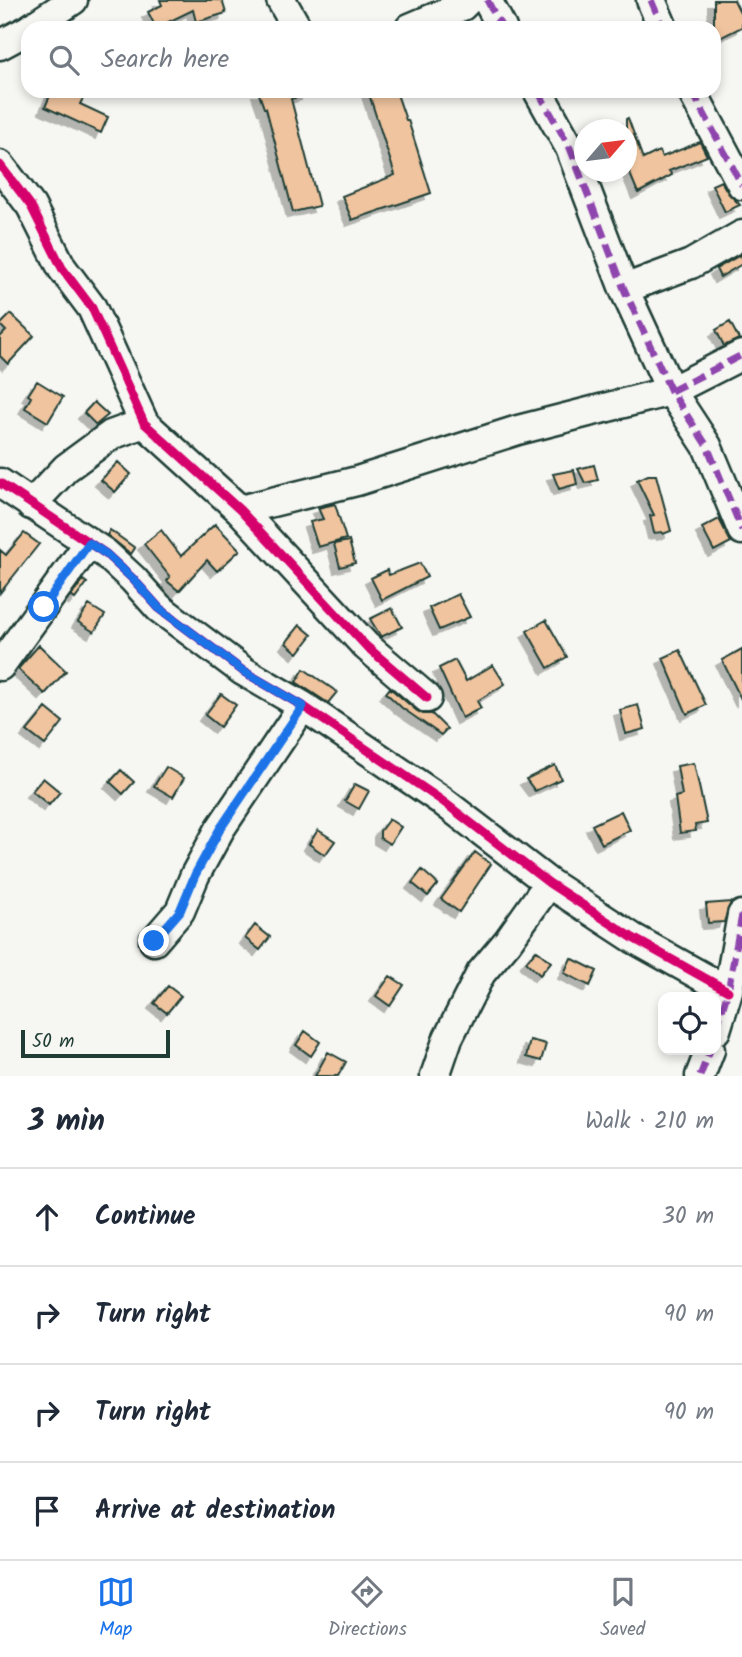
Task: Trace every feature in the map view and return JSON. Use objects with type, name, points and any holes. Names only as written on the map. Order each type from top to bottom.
[{"type":"street","points":[[41,21],[73,0]]},
{"type":"street","points":[[281,0],[293,21]]},
{"type":"street","points":[[427,21],[462,6],[468,0]]},
{"type":"street","points":[[487,0],[498,21]]},
{"type":"street","points":[[651,0],[660,21]]},
{"type":"street","points":[[0,45],[21,33]]},
{"type":"street","points":[[542,98],[570,148],[624,289],[671,391],[707,446],[739,512]]},
{"type":"street","points":[[696,98],[742,185]]},
{"type":"street","points":[[0,165],[31,206],[62,268],[92,308],[144,423],[240,510],[366,646],[427,698]]},
{"type":"street","points":[[624,289],[691,264],[742,235]]},
{"type":"street","points":[[240,510],[357,481],[518,430],[671,391],[742,355]]},
{"type":"street","points":[[31,505],[66,468],[111,435],[144,423]]},
{"type":"street","points":[[0,483],[106,554],[159,608],[243,671],[303,706],[441,800],[549,883],[633,938],[727,991]]},
{"type":"street","points":[[0,666],[89,543]]},
{"type":"street","points":[[154,941],[180,911],[195,875],[220,829],[303,706]]},
{"type":"street","points":[[435,1076],[448,1038],[481,973],[508,941],[549,883]]},
{"type":"street","points":[[721,1012],[742,915]]},
{"type":"street","points":[[700,1076],[708,1055]]},
{"type":"building","points":[[160,0],[222,0],[226,13],[196,21],[193,10],[170,21],[152,21],[148,12],[162,5]]},
{"type":"building","points":[[714,0],[734,0],[742,16],[742,27],[721,38],[721,21],[714,21]]},
{"type":"building","points":[[49,98],[83,98],[80,104],[108,117],[101,133],[45,107]]},
{"type":"building","points":[[260,98],[294,98],[291,99],[319,206],[293,212]]},
{"type":"building","points":[[370,98],[398,98],[431,193],[352,220],[342,196],[395,175]]},
{"type":"building","points":[[700,142],[707,156],[669,171],[672,175],[638,193],[633,182],[637,182],[637,143],[643,159],[659,151],[662,157]]},
{"type":"building","points":[[721,181],[740,205],[725,212],[712,185]]},
{"type":"building","points":[[742,254],[742,264],[720,277],[716,269]]},
{"type":"building","points":[[11,314],[34,336],[8,364],[0,356],[0,337],[6,331],[0,325]]},
{"type":"building","points":[[730,322],[739,339],[724,346],[716,330]]},
{"type":"building","points":[[37,381],[63,397],[48,422],[25,408],[31,397],[28,395]]},
{"type":"building","points":[[94,402],[108,415],[96,425],[84,413]]},
{"type":"building","points":[[118,462],[131,474],[115,492],[101,480]]},
{"type":"building","points":[[594,465],[598,480],[585,483],[578,469]]},
{"type":"building","points":[[574,470],[577,484],[559,489],[553,474]]},
{"type":"building","points":[[656,475],[671,531],[663,534],[654,533],[650,516],[654,515],[637,480]]},
{"type":"building","points":[[335,504],[346,539],[318,547],[310,522],[323,519],[318,508]]},
{"type":"building","points":[[719,519],[731,542],[714,551],[702,528]]},
{"type":"building","points":[[215,524],[240,550],[217,571],[207,560],[179,591],[167,581],[170,577],[144,544],[161,530],[181,556]]},
{"type":"building","points":[[110,530],[135,548],[131,554],[107,535]]},
{"type":"building","points":[[24,533],[39,544],[0,593],[0,550],[6,555]]},
{"type":"building","points":[[349,541],[355,563],[340,567],[334,544]]},
{"type":"building","points":[[420,563],[427,577],[382,600],[371,578],[387,570],[389,575]]},
{"type":"building","points":[[83,580],[87,583],[75,599],[71,596]]},
{"type":"building","points":[[458,594],[470,617],[439,630],[429,608]]},
{"type":"building","points":[[89,605],[105,615],[94,632],[78,622]]},
{"type":"building","points":[[392,608],[402,627],[381,637],[370,619]]},
{"type":"building","points":[[546,620],[567,657],[548,668],[527,631]]},
{"type":"building","points":[[300,625],[312,635],[298,653],[286,643]]},
{"type":"building","points":[[39,645],[66,671],[45,694],[18,669]]},
{"type":"building","points":[[742,649],[742,701],[722,660]]},
{"type":"building","points":[[680,650],[706,705],[687,714],[663,658]]},
{"type":"building","points":[[455,660],[466,681],[493,665],[505,684],[477,701],[481,708],[462,718],[439,668]]},
{"type":"building","points":[[304,669],[337,692],[328,703],[296,682]]},
{"type":"building","points":[[390,688],[417,711],[432,714],[447,729],[441,735],[402,708],[386,693]]},
{"type":"building","points":[[221,694],[236,705],[220,727],[205,715]]},
{"type":"building","points":[[638,705],[645,729],[626,734],[620,710]]},
{"type":"building","points":[[46,708],[63,722],[45,745],[27,731]]},
{"type":"building","points":[[694,763],[707,823],[695,825],[696,831],[680,833],[675,797],[682,795],[677,766]]},
{"type":"building","points":[[555,765],[561,779],[535,791],[526,779]]},
{"type":"building","points":[[166,767],[184,778],[173,797],[154,786]]},
{"type":"building","points":[[121,770],[134,782],[123,794],[110,782]]},
{"type":"building","points":[[43,778],[60,792],[49,805],[32,791]]},
{"type":"building","points":[[355,784],[369,791],[359,809],[345,801]]},
{"type":"building","points":[[621,811],[630,830],[602,844],[592,825]]},
{"type":"building","points":[[389,819],[401,827],[390,844],[380,838],[380,831]]},
{"type":"building","points":[[318,830],[335,841],[325,855],[309,844]]},
{"type":"building","points":[[475,852],[491,864],[459,912],[441,899]]},
{"type":"building","points":[[422,870],[438,884],[428,896],[412,883]]},
{"type":"building","points":[[731,902],[724,922],[708,923],[706,904]]},
{"type":"building","points":[[255,925],[270,937],[260,950],[245,938]]},
{"type":"building","points":[[536,950],[551,962],[540,975],[526,962]]},
{"type":"building","points":[[571,958],[597,971],[590,986],[564,973]]},
{"type":"building","points":[[390,976],[404,985],[390,1006],[376,996]]},
{"type":"building","points":[[168,986],[181,996],[167,1013],[154,1003]]},
{"type":"building","points":[[305,1031],[320,1042],[311,1056],[296,1045]]},
{"type":"building","points":[[530,1040],[546,1044],[541,1061],[526,1057]]},
{"type":"building","points":[[328,1052],[346,1062],[338,1076],[315,1076]]},
{"type":"marked path","points":[[487,0],[498,21]]},
{"type":"marked path","points":[[651,0],[660,21]]},
{"type":"marked path","points":[[542,98],[570,148],[624,289],[671,391],[707,446],[742,530]]},
{"type":"marked path","points":[[696,98],[742,185]]},
{"type":"marked path","points":[[671,391],[742,355]]},
{"type":"marked path","points":[[721,1014],[728,991],[742,915]]},
{"type":"marked path","points":[[700,1076],[708,1055]]},
{"type":"cycle path","points":[[0,165],[31,206],[62,268],[92,308],[144,423],[240,510],[366,646],[427,698]]},
{"type":"cycle path","points":[[0,483],[106,554],[159,608],[243,671],[303,706],[441,800],[549,883],[633,938],[728,991]]},
{"type":"route","points":[[44,607],[89,543],[106,554],[133,579],[159,608],[243,671],[303,706],[220,829],[195,875],[180,911],[154,941]]}]
